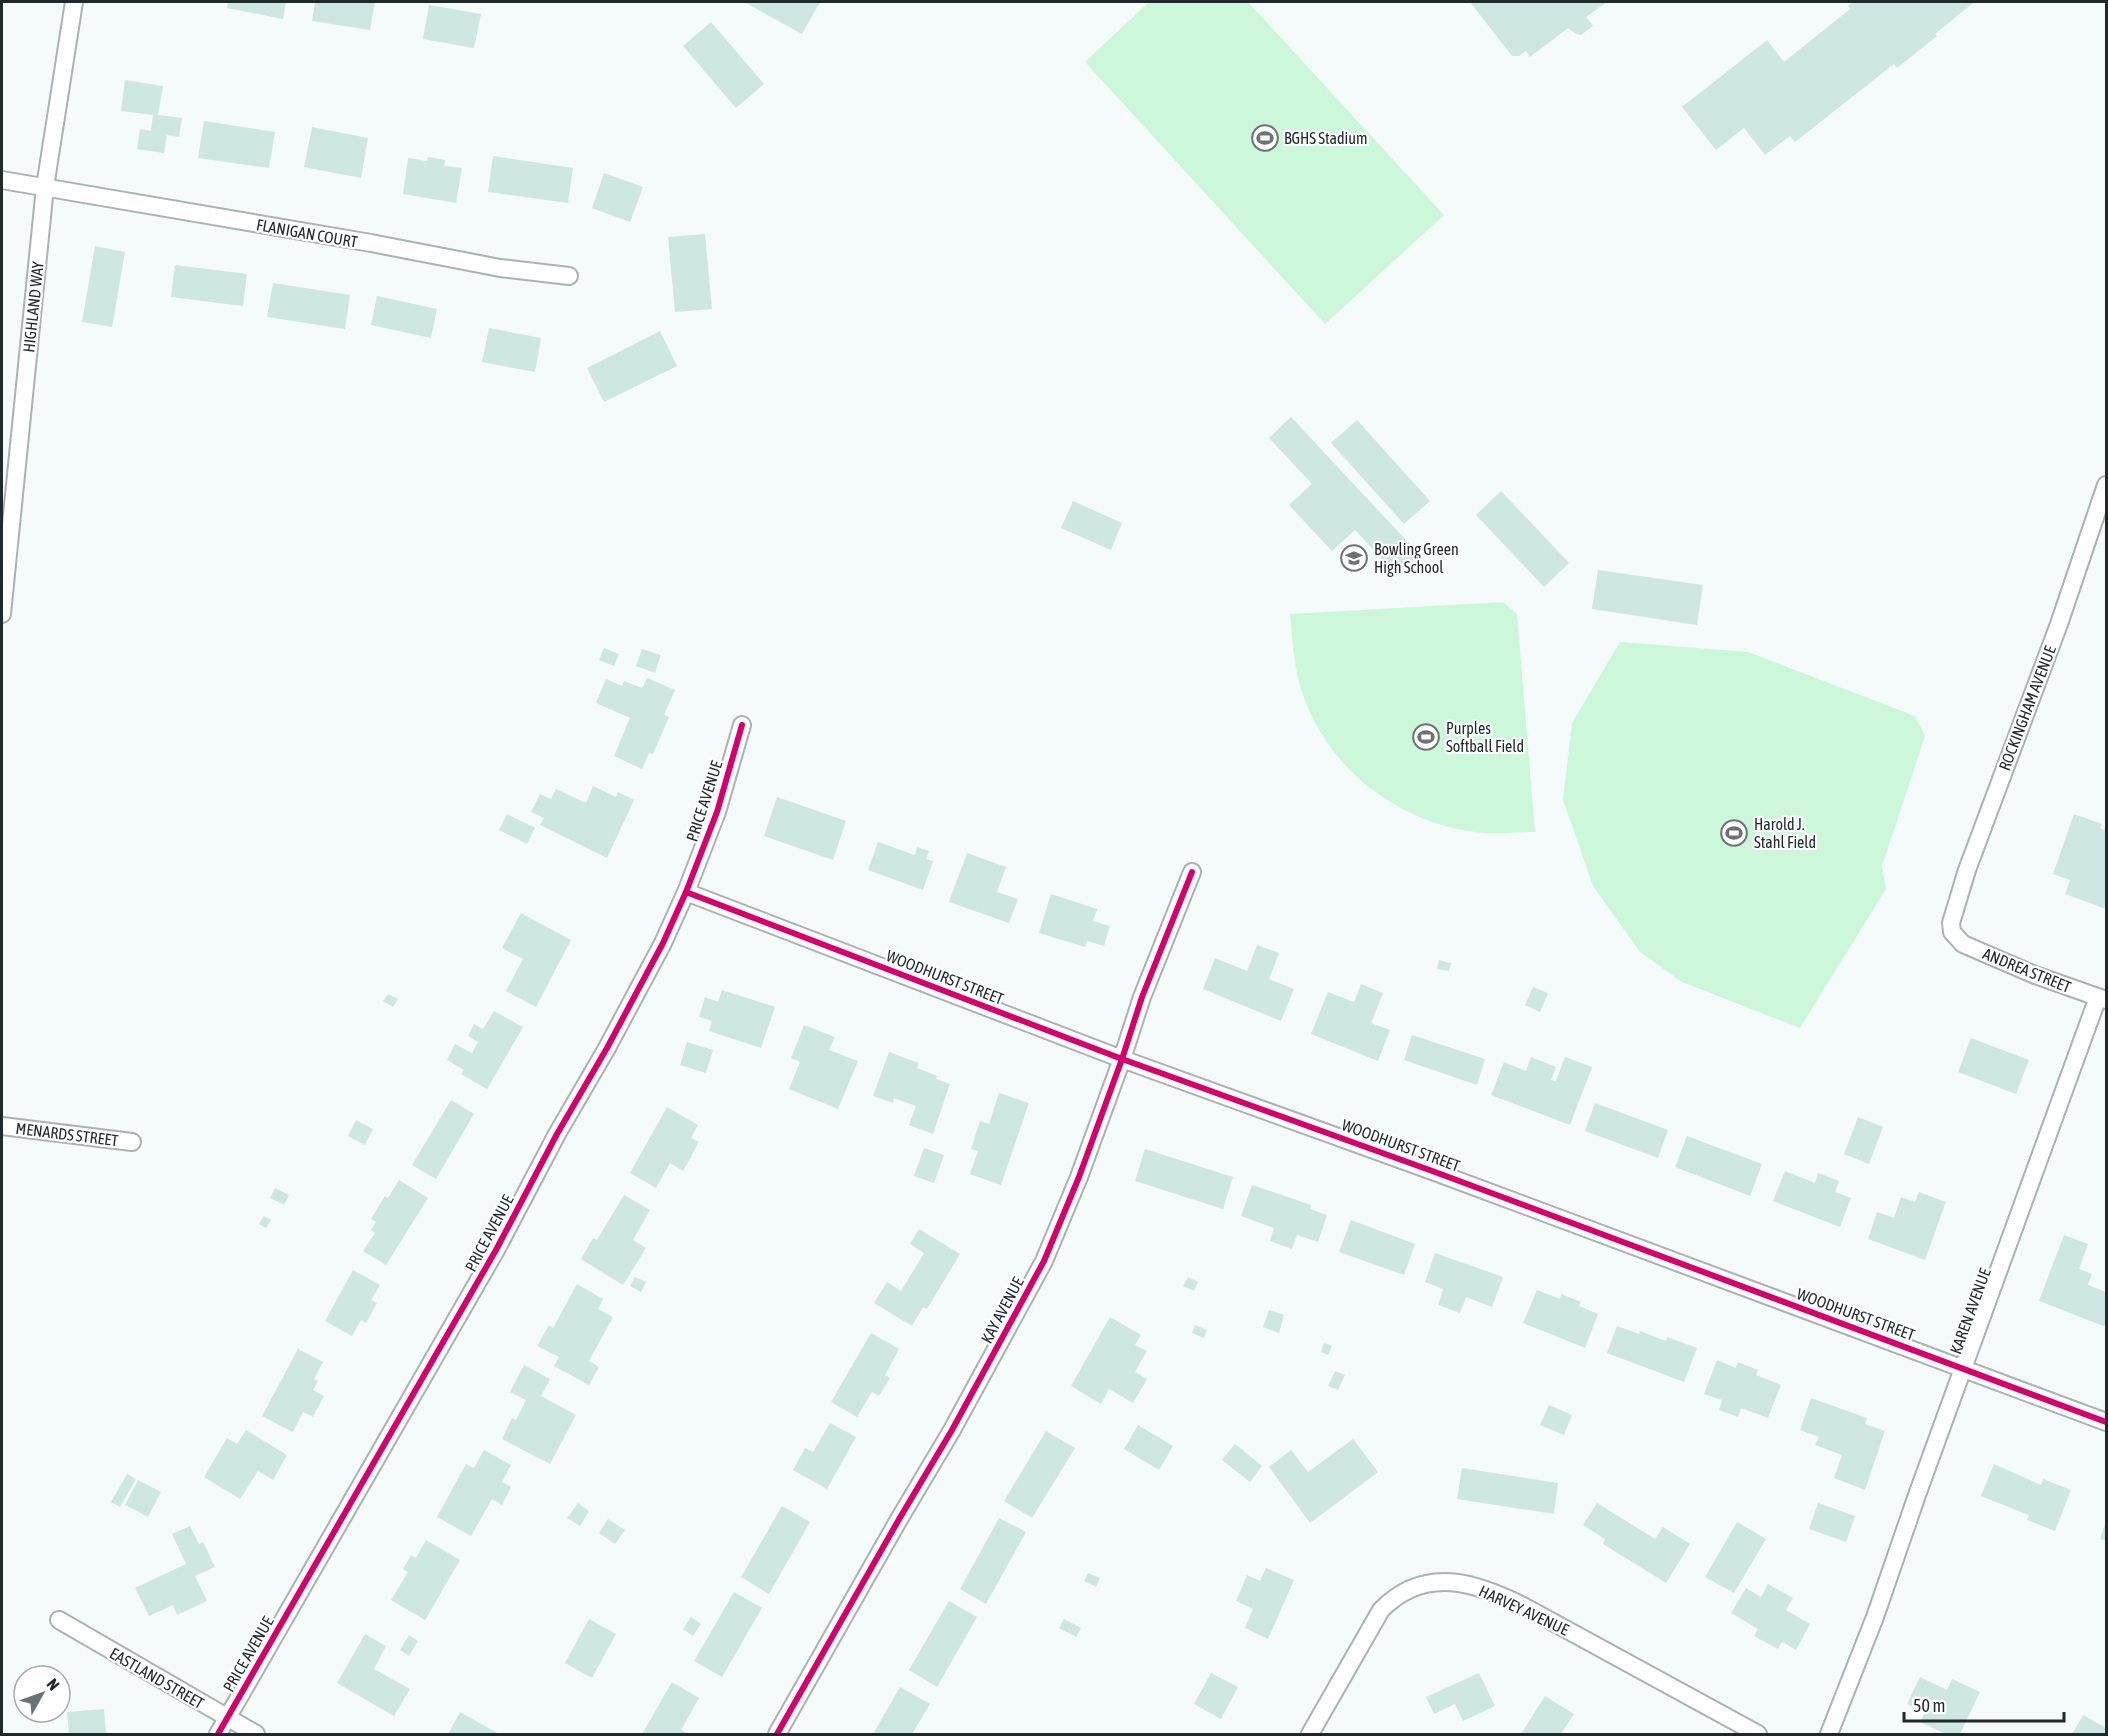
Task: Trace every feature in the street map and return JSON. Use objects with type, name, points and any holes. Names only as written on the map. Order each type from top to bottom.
[{"type":"street","name":"HIGHLAND WAY","points":[[2,614],[45,187],[74,2]]},
{"type":"street","name":"FLANIGAN COURT","points":[[2,180],[371,243],[500,268],[569,276]]},
{"type":"street","name":"ROCKINGHAM AVENUE","points":[[1952,932],[1952,916],[1967,870],[2059,624],[2106,485]]},
{"type":"street","name":"PRICE AVENUE","points":[[218,1734],[496,1250],[657,953],[686,892],[717,812],[742,725]]},
{"type":"street","name":"KAY AVENUE","points":[[777,1734],[952,1430],[1044,1261],[1079,1176],[1142,998],[1192,872]]},
{"type":"street","name":"WOODHURST STREET","points":[[686,892],[1122,1059],[1446,1176],[2106,1422]]},
{"type":"street","name":"ANDREA STREET","points":[[1952,932],[1963,944],[1996,959],[2102,999]]},
{"type":"street","name":"KAREN AVENUE","points":[[1829,1734],[1875,1617],[1917,1495],[2102,999]]},
{"type":"street","name":"MENARDS STREET","points":[[2,1126],[132,1142]]},
{"type":"street","name":"HARVEY AVENUE","points":[[1310,1734],[1380,1610],[1409,1589],[1434,1582],[1458,1582],[1499,1594],[1758,1734]]},
{"type":"street","name":"EASTLAND STREET","points":[[59,1620],[256,1734]]},
{"type":"green space","name":"BGHS Stadium","points":[[1149,2],[1248,2],[1444,215],[1325,324],[1085,62]]},
{"type":"green space","name":"Purples Softball Field","points":[[1503,602],[1517,614],[1535,832],[1484,833],[1451,827],[1420,817],[1391,802],[1365,784],[1341,761],[1322,735],[1307,706],[1294,659],[1290,614]]},
{"type":"green space","name":"Harold J. Stahl Field","points":[[1620,642],[1748,652],[1915,716],[1925,736],[1882,866],[1886,889],[1800,1028],[1682,982],[1640,952],[1593,886],[1563,800],[1572,723]]},
{"type":"building","points":[[228,2],[286,2],[283,19],[227,8]]},
{"type":"building","points":[[315,2],[375,2],[370,30],[312,21]]},
{"type":"building","points":[[744,2],[820,2],[802,34]]},
{"type":"building","points":[[1470,2],[1607,2],[1586,17],[1593,26],[1581,35],[1568,28],[1530,57],[1526,51],[1519,56],[1512,56]]},
{"type":"building","points":[[1853,2],[1973,3],[1897,68],[1894,64],[1795,142],[1790,136],[1765,155],[1744,128],[1716,150],[1682,107],[1767,40],[1784,62],[1850,9],[1848,6]]},
{"type":"building","points":[[429,5],[481,14],[474,48],[423,39]]},
{"type":"building","points":[[711,22],[764,84],[736,108],[683,46]]},
{"type":"building","points":[[125,80],[163,86],[158,115],[182,118],[179,137],[167,135],[164,153],[137,149],[140,129],[151,131],[153,115],[121,111]]},
{"type":"building","points":[[204,121],[275,132],[269,168],[198,158]]},
{"type":"building","points":[[312,127],[368,138],[361,178],[304,167]]},
{"type":"building","points":[[493,156],[573,168],[568,203],[488,192]]},
{"type":"building","points":[[428,157],[445,160],[444,166],[462,168],[456,203],[403,194],[408,158],[427,161]]},
{"type":"building","points":[[604,173],[643,187],[630,222],[592,208]]},
{"type":"building","points":[[705,234],[712,309],[675,312],[668,237]]},
{"type":"building","points":[[95,246],[125,252],[112,327],[82,322]]},
{"type":"building","points":[[175,265],[247,274],[243,306],[171,297]]},
{"type":"building","points":[[273,283],[350,295],[345,329],[267,317]]},
{"type":"building","points":[[377,296],[437,309],[431,338],[371,325]]},
{"type":"building","points":[[489,328],[541,338],[535,372],[482,362]]},
{"type":"building","points":[[660,331],[677,366],[604,402],[587,368]]},
{"type":"building","points":[[1291,417],[1420,555],[1398,576],[1355,530],[1332,551],[1289,505],[1312,484],[1269,438]]},
{"type":"building","points":[[1357,420],[1430,501],[1404,524],[1331,443]]},
{"type":"building","points":[[1501,491],[1569,563],[1544,587],[1476,515]]},
{"type":"building","points":[[1073,501],[1122,523],[1111,550],[1061,528]]},
{"type":"building","points":[[1598,570],[1703,585],[1697,625],[1592,609]]},
{"type":"building","points":[[604,648],[619,654],[614,666],[599,660]]},
{"type":"building","points":[[642,649],[661,655],[655,673],[636,666]]},
{"type":"building","points":[[647,678],[675,690],[664,715],[669,717],[653,754],[649,753],[642,769],[614,756],[630,718],[596,703],[606,679],[622,686],[624,681],[642,688]]},
{"type":"building","points":[[593,786],[616,797],[618,792],[634,800],[607,858],[540,825],[544,818],[531,812],[540,794],[551,799],[556,789],[586,803]]},
{"type":"building","points":[[777,797],[846,821],[833,860],[764,836]]},
{"type":"building","points":[[507,814],[535,828],[527,844],[499,830]]},
{"type":"building","points":[[2074,814],[2102,824],[2100,828],[2104,830],[2106,823],[2106,909],[2065,894],[2070,880],[2053,874]]},
{"type":"building","points":[[878,842],[915,855],[917,847],[929,851],[926,859],[933,861],[923,890],[868,870]]},
{"type":"building","points":[[967,853],[1006,867],[997,892],[1018,899],[1009,923],[949,902]]},
{"type":"building","points":[[1051,894],[1097,909],[1093,921],[1110,926],[1104,946],[1087,941],[1085,947],[1039,933]]},
{"type":"building","points":[[521,913],[571,940],[536,1007],[506,991],[523,959],[502,948]]},
{"type":"building","points":[[1257,945],[1279,953],[1269,979],[1294,989],[1281,1021],[1203,989],[1215,958],[1247,971]]},
{"type":"building","points":[[1439,960],[1451,963],[1449,971],[1437,969]]},
{"type":"building","points":[[1361,984],[1383,993],[1371,1023],[1390,1030],[1378,1061],[1311,1034],[1328,992],[1354,1002]]},
{"type":"building","points":[[1533,987],[1548,993],[1540,1012],[1525,1005]]},
{"type":"building","points":[[722,990],[775,1007],[761,1048],[709,1031],[712,1021],[699,1017],[705,997],[718,1002]]},
{"type":"building","points":[[388,994],[398,999],[393,1007],[383,1001]]},
{"type":"building","points":[[494,1011],[523,1027],[487,1089],[461,1074],[464,1070],[447,1060],[455,1044],[472,1053],[478,1042],[468,1036],[474,1024],[483,1029]]},
{"type":"building","points":[[804,1025],[835,1037],[829,1050],[858,1061],[838,1109],[789,1089],[800,1062],[791,1058]]},
{"type":"building","points":[[1412,1035],[1485,1059],[1477,1085],[1404,1060]]},
{"type":"building","points":[[1971,1038],[2029,1060],[2016,1094],[1958,1072]]},
{"type":"building","points":[[687,1042],[713,1050],[706,1073],[680,1065]]},
{"type":"building","points":[[889,1052],[919,1063],[917,1068],[950,1084],[933,1134],[909,1125],[916,1106],[894,1098],[893,1103],[873,1096]]},
{"type":"building","points":[[1531,1057],[1556,1067],[1551,1080],[1556,1081],[1565,1057],[1592,1067],[1570,1125],[1491,1095],[1504,1062],[1526,1071]]},
{"type":"building","points":[[999,1093],[1029,1103],[1001,1185],[970,1174],[978,1151],[971,1149],[980,1121],[989,1124]]},
{"type":"building","points":[[451,1100],[474,1114],[436,1179],[412,1165]]},
{"type":"building","points":[[1595,1103],[1668,1130],[1658,1158],[1585,1131]]},
{"type":"building","points":[[667,1107],[698,1125],[691,1138],[699,1142],[683,1171],[670,1163],[656,1188],[630,1173]]},
{"type":"building","points":[[1858,1117],[1883,1127],[1869,1164],[1844,1154]]},
{"type":"building","points":[[356,1120],[373,1129],[365,1145],[348,1136]]},
{"type":"building","points":[[1687,1136],[1762,1164],[1750,1196],[1675,1167]]},
{"type":"building","points":[[924,1148],[944,1155],[934,1183],[914,1176]]},
{"type":"building","points":[[1145,1149],[1233,1177],[1223,1209],[1135,1181]]},
{"type":"building","points":[[1785,1171],[1815,1183],[1818,1173],[1839,1181],[1835,1192],[1851,1198],[1840,1227],[1773,1201]]},
{"type":"building","points":[[399,1180],[428,1198],[386,1265],[363,1251],[375,1233],[371,1230],[376,1222],[371,1219],[385,1196],[388,1198]]},
{"type":"building","points":[[1252,1185],[1311,1205],[1310,1209],[1327,1215],[1318,1242],[1297,1235],[1292,1249],[1270,1241],[1274,1228],[1241,1216]]},
{"type":"building","points":[[275,1188],[289,1195],[284,1205],[270,1198]]},
{"type":"building","points":[[1919,1192],[1946,1202],[1925,1260],[1868,1239],[1877,1212],[1894,1218],[1901,1197],[1915,1202]]},
{"type":"building","points":[[624,1195],[650,1210],[633,1240],[646,1248],[623,1285],[581,1259],[593,1238],[597,1240]]},
{"type":"building","points":[[264,1216],[271,1220],[266,1228],[259,1224]]},
{"type":"building","points":[[1351,1220],[1415,1244],[1404,1275],[1339,1252]]},
{"type":"building","points":[[919,1229],[960,1254],[927,1309],[923,1307],[912,1326],[874,1303],[887,1282],[901,1291],[924,1253],[910,1244]]},
{"type":"building","points":[[2064,1235],[2088,1244],[2079,1269],[2092,1274],[2088,1285],[2106,1292],[2106,1327],[2039,1301]]},
{"type":"building","points":[[1435,1253],[1503,1277],[1492,1307],[1466,1297],[1460,1313],[1438,1305],[1443,1289],[1425,1282]]},
{"type":"building","points":[[353,1270],[380,1285],[371,1300],[377,1303],[366,1323],[361,1320],[352,1336],[325,1321]]},
{"type":"building","points":[[635,1277],[646,1282],[641,1292],[630,1286]]},
{"type":"building","points":[[1188,1277],[1198,1282],[1194,1291],[1183,1286]]},
{"type":"building","points":[[577,1284],[603,1299],[598,1309],[613,1317],[589,1361],[599,1367],[589,1385],[554,1366],[559,1357],[537,1346],[549,1325],[553,1328]]},
{"type":"building","points":[[1537,1290],[1560,1299],[1561,1294],[1581,1302],[1579,1306],[1598,1314],[1585,1348],[1523,1323]]},
{"type":"building","points":[[1269,1310],[1284,1315],[1279,1333],[1263,1327]]},
{"type":"building","points":[[1110,1317],[1141,1335],[1135,1345],[1147,1351],[1135,1372],[1147,1379],[1133,1403],[1109,1389],[1101,1404],[1071,1386]]},
{"type":"building","points":[[1195,1325],[1207,1330],[1204,1338],[1192,1333]]},
{"type":"building","points":[[1617,1326],[1639,1334],[1640,1331],[1666,1341],[1667,1337],[1697,1348],[1684,1382],[1607,1353]]},
{"type":"building","points":[[871,1333],[899,1349],[885,1375],[890,1378],[879,1396],[872,1392],[857,1417],[831,1402]]},
{"type":"building","points":[[1324,1343],[1332,1346],[1328,1355],[1321,1352]]},
{"type":"building","points":[[298,1349],[323,1362],[314,1379],[318,1381],[313,1390],[324,1396],[313,1417],[303,1412],[293,1432],[262,1416]]},
{"type":"building","points":[[1717,1360],[1736,1368],[1738,1362],[1758,1370],[1756,1375],[1781,1385],[1768,1418],[1741,1408],[1738,1417],[1719,1410],[1722,1400],[1704,1394]]},
{"type":"building","points":[[524,1365],[550,1379],[541,1396],[576,1415],[550,1464],[502,1439],[512,1418],[516,1420],[526,1400],[510,1392]]},
{"type":"building","points":[[1335,1371],[1345,1375],[1338,1390],[1328,1386]]},
{"type":"building","points":[[1811,1398],[1867,1418],[1865,1424],[1885,1431],[1865,1490],[1834,1478],[1842,1455],[1815,1445],[1819,1437],[1800,1430]]},
{"type":"building","points":[[1549,1405],[1572,1415],[1564,1435],[1540,1425]]},
{"type":"building","points":[[830,1423],[856,1437],[827,1489],[793,1470],[805,1448],[813,1452]]},
{"type":"building","points":[[1138,1425],[1173,1446],[1159,1470],[1124,1449]]},
{"type":"building","points":[[246,1430],[287,1455],[273,1480],[258,1471],[240,1499],[204,1477],[227,1438],[237,1444]]},
{"type":"building","points":[[1046,1431],[1075,1448],[1032,1518],[1004,1501]]},
{"type":"building","points":[[1353,1439],[1378,1472],[1310,1523],[1269,1467],[1291,1450],[1308,1472]]},
{"type":"building","points":[[1235,1444],[1262,1466],[1250,1482],[1222,1460]]},
{"type":"building","points":[[484,1450],[511,1465],[502,1482],[511,1487],[502,1505],[492,1499],[471,1536],[437,1517],[466,1464],[474,1468]]},
{"type":"building","points":[[1994,1464],[2041,1485],[2043,1479],[2071,1490],[2055,1531],[2027,1520],[2029,1515],[1981,1496]]},
{"type":"building","points":[[1462,1468],[1558,1483],[1554,1514],[1457,1499]]},
{"type":"building","points":[[127,1474],[136,1479],[120,1507],[111,1502]]},
{"type":"building","points":[[138,1480],[161,1492],[148,1517],[125,1505]]},
{"type":"building","points":[[578,1503],[589,1511],[580,1526],[567,1518]]},
{"type":"building","points":[[1597,1503],[1655,1539],[1663,1527],[1690,1544],[1666,1583],[1603,1544],[1605,1539],[1583,1525]]},
{"type":"building","points":[[1818,1503],[1855,1516],[1846,1542],[1809,1529]]},
{"type":"building","points":[[782,1506],[810,1522],[769,1594],[741,1577]]},
{"type":"building","points":[[999,1518],[1026,1532],[986,1604],[960,1589]]},
{"type":"building","points":[[608,1519],[625,1530],[615,1544],[599,1533]]},
{"type":"building","points":[[2106,1521],[2106,1541],[2100,1539]]},
{"type":"building","points":[[1737,1522],[1766,1539],[1734,1593],[1705,1577]]},
{"type":"building","points":[[190,1526],[199,1544],[203,1542],[215,1567],[195,1576],[207,1601],[177,1615],[173,1605],[149,1616],[135,1588],[186,1564],[172,1534]]},
{"type":"building","points":[[426,1540],[460,1560],[425,1620],[391,1600],[408,1572],[403,1569],[411,1555],[416,1558]]},
{"type":"building","points":[[1266,1568],[1294,1580],[1268,1639],[1245,1628],[1253,1609],[1236,1601],[1247,1575],[1260,1581]]},
{"type":"building","points":[[1088,1573],[1100,1578],[1096,1587],[1084,1581]]},
{"type":"building","points":[[1768,1584],[1793,1598],[1786,1610],[1810,1624],[1796,1650],[1782,1642],[1778,1649],[1754,1636],[1758,1629],[1731,1613],[1746,1588],[1761,1597]]},
{"type":"building","points":[[734,1592],[762,1608],[722,1677],[694,1661]]},
{"type":"building","points":[[949,1601],[977,1617],[937,1687],[909,1670]]},
{"type":"building","points":[[691,1617],[701,1624],[693,1636],[683,1629]]},
{"type":"building","points":[[589,1619],[616,1634],[592,1678],[565,1663]]},
{"type":"building","points":[[1064,1619],[1081,1628],[1076,1637],[1059,1628]]},
{"type":"building","points":[[365,1634],[386,1646],[374,1669],[410,1689],[394,1716],[337,1683]]},
{"type":"building","points":[[409,1635],[418,1641],[409,1656],[400,1650]]},
{"type":"building","points":[[1211,1673],[1238,1687],[1221,1719],[1194,1704]]},
{"type":"building","points":[[1479,1673],[1495,1706],[1463,1721],[1455,1704],[1434,1714],[1426,1697]]},
{"type":"building","points":[[1920,1677],[1947,1690],[1952,1679],[1980,1692],[1960,1734],[1946,1734],[1920,1722],[1925,1712],[1907,1704]]},
{"type":"building","points":[[672,1682],[699,1698],[681,1730],[689,1734],[642,1734]]},
{"type":"building","points":[[900,1687],[930,1704],[912,1734],[873,1734]]},
{"type":"building","points":[[1545,1696],[1574,1714],[1561,1734],[1521,1734]]},
{"type":"building","points":[[104,1709],[106,1734],[69,1734],[68,1724],[72,1724],[72,1712]]},
{"type":"building","points":[[460,1712],[499,1734],[448,1734]]},
{"type":"building","points":[[2083,1715],[2106,1728],[2106,1734],[2072,1734]]},
{"type":"cycle path","points":[[218,1734],[496,1250],[557,1134],[607,1048],[663,943],[686,892],[717,812],[742,725]]},
{"type":"cycle path","points":[[777,1734],[952,1430],[1044,1261],[1079,1177],[1142,997],[1192,872]]},
{"type":"cycle path","points":[[686,892],[1122,1059],[1435,1172],[2106,1422]]},
{"type":"place","name":"BGHS Stadium","points":[[1265,138]]},
{"type":"place","name":"Bowling Green High School","points":[[1354,558]]},
{"type":"place","name":"Purples Softball Field","points":[[1426,737]]},
{"type":"place","name":"Harold J. Stahl Field","points":[[1734,833]]}]
